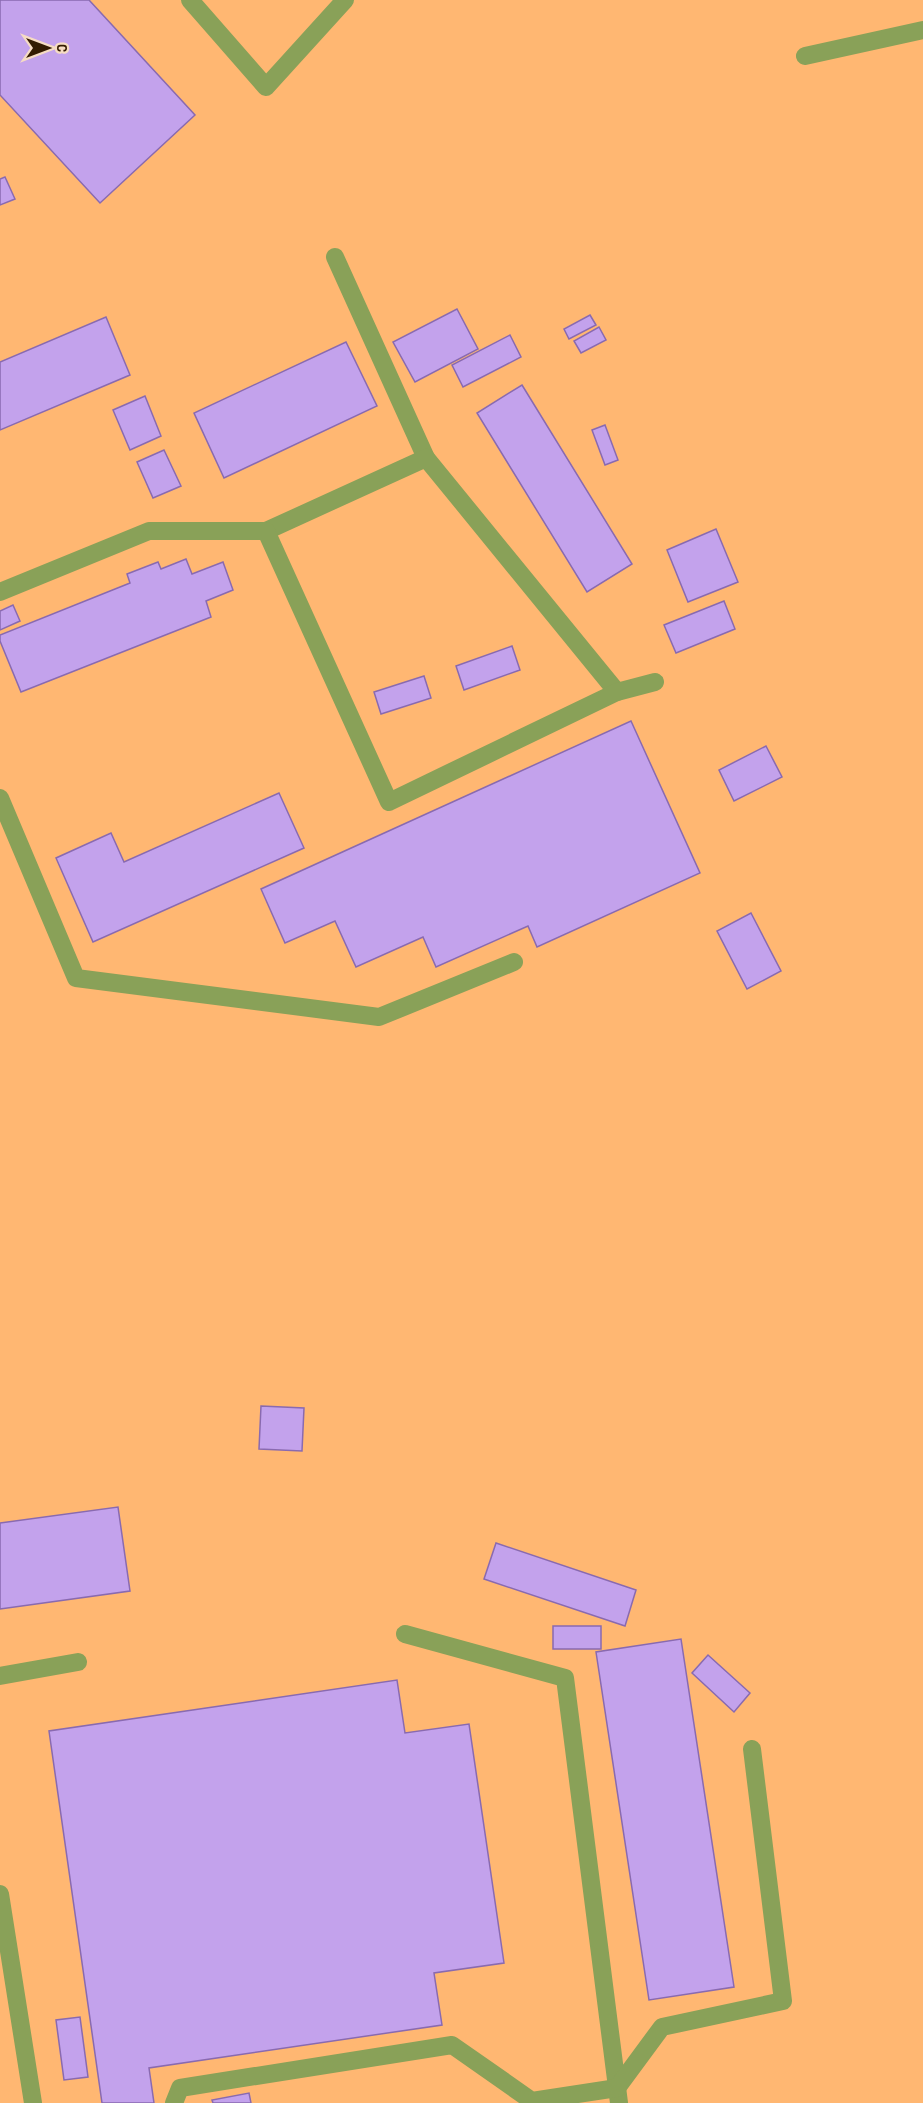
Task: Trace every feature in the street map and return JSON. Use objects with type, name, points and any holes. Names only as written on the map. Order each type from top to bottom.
[{"type":"lane","points":[[190,0],[266,87],[345,0]]},
{"type":"lane","points":[[805,56],[923,30]]},
{"type":"lane","points":[[335,257],[426,458],[617,692]]},
{"type":"lane","points":[[0,592],[149,531],[266,531],[426,458]]},
{"type":"lane","points":[[266,531],[389,802],[617,692],[656,682]]},
{"type":"lane","points":[[0,798],[76,978],[379,1017],[514,962]]},
{"type":"lane","points":[[405,1634],[565,1678],[618,2096]]},
{"type":"lane","points":[[0,1676],[78,1662]]},
{"type":"lane","points":[[618,2096],[662,2027],[783,2001],[752,1749]]},
{"type":"lane","points":[[0,1894],[33,2103]]},
{"type":"lane","points":[[174,2103],[180,2088],[452,2044],[532,2101],[618,2096]]},
{"type":"shaded area","points":[[0,0],[923,0],[923,2103],[0,2103]]},
{"type":"building","points":[[0,0],[89,0],[195,115],[100,203],[0,95]]},
{"type":"building","points":[[5,177],[15,199],[0,205],[0,179]]},
{"type":"building","points":[[457,309],[478,349],[415,382],[393,342]]},
{"type":"building","points":[[590,315],[596,325],[569,339],[564,329]]},
{"type":"building","points":[[106,317],[130,375],[0,430],[0,362]]},
{"type":"building","points":[[599,327],[606,340],[581,353],[574,341]]},
{"type":"building","points":[[510,335],[521,357],[463,387],[452,365]]},
{"type":"building","points":[[346,342],[377,406],[224,478],[194,413]]},
{"type":"building","points":[[522,385],[632,564],[587,592],[477,413]]},
{"type":"building","points":[[145,396],[161,436],[130,450],[113,410]]},
{"type":"building","points":[[605,425],[618,460],[605,465],[592,430]]},
{"type":"building","points":[[164,450],[181,486],[153,498],[137,462]]},
{"type":"building","points":[[716,529],[738,582],[688,602],[667,550]]},
{"type":"building","points":[[186,559],[192,574],[223,562],[233,590],[206,601],[211,617],[21,692],[0,641],[0,635],[130,583],[127,574],[158,562],[161,569]]},
{"type":"building","points":[[724,601],[735,629],[676,653],[664,625]]},
{"type":"building","points":[[13,605],[20,621],[0,630],[0,611]]},
{"type":"building","points":[[512,646],[520,670],[464,690],[456,666]]},
{"type":"building","points":[[424,676],[431,698],[381,714],[374,692]]},
{"type":"building","points":[[631,721],[700,873],[537,947],[528,926],[436,967],[423,937],[356,967],[335,921],[285,943],[261,889]]},
{"type":"building","points":[[766,746],[782,777],[734,801],[719,770]]},
{"type":"building","points":[[279,793],[304,848],[93,942],[56,858],[111,833],[124,862]]},
{"type":"building","points":[[751,913],[781,971],[747,989],[717,931]]},
{"type":"building","points":[[261,1406],[304,1408],[302,1451],[259,1449]]},
{"type":"building","points":[[118,1507],[130,1591],[0,1609],[0,1523]]},
{"type":"building","points":[[496,1543],[636,1590],[625,1626],[484,1579]]},
{"type":"building","points":[[553,1626],[601,1626],[601,1649],[553,1649]]},
{"type":"building","points":[[681,1639],[734,1987],[649,2000],[596,1652]]},
{"type":"building","points":[[708,1655],[750,1693],[734,1712],[692,1673]]},
{"type":"building","points":[[397,1680],[405,1733],[469,1724],[504,1963],[434,1973],[442,2025],[149,2068],[154,2103],[102,2103],[49,1731]]},
{"type":"building","points":[[80,2017],[88,2077],[64,2080],[56,2020]]},
{"type":"building","points":[[249,2093],[251,2103],[213,2103],[212,2100]]}]
